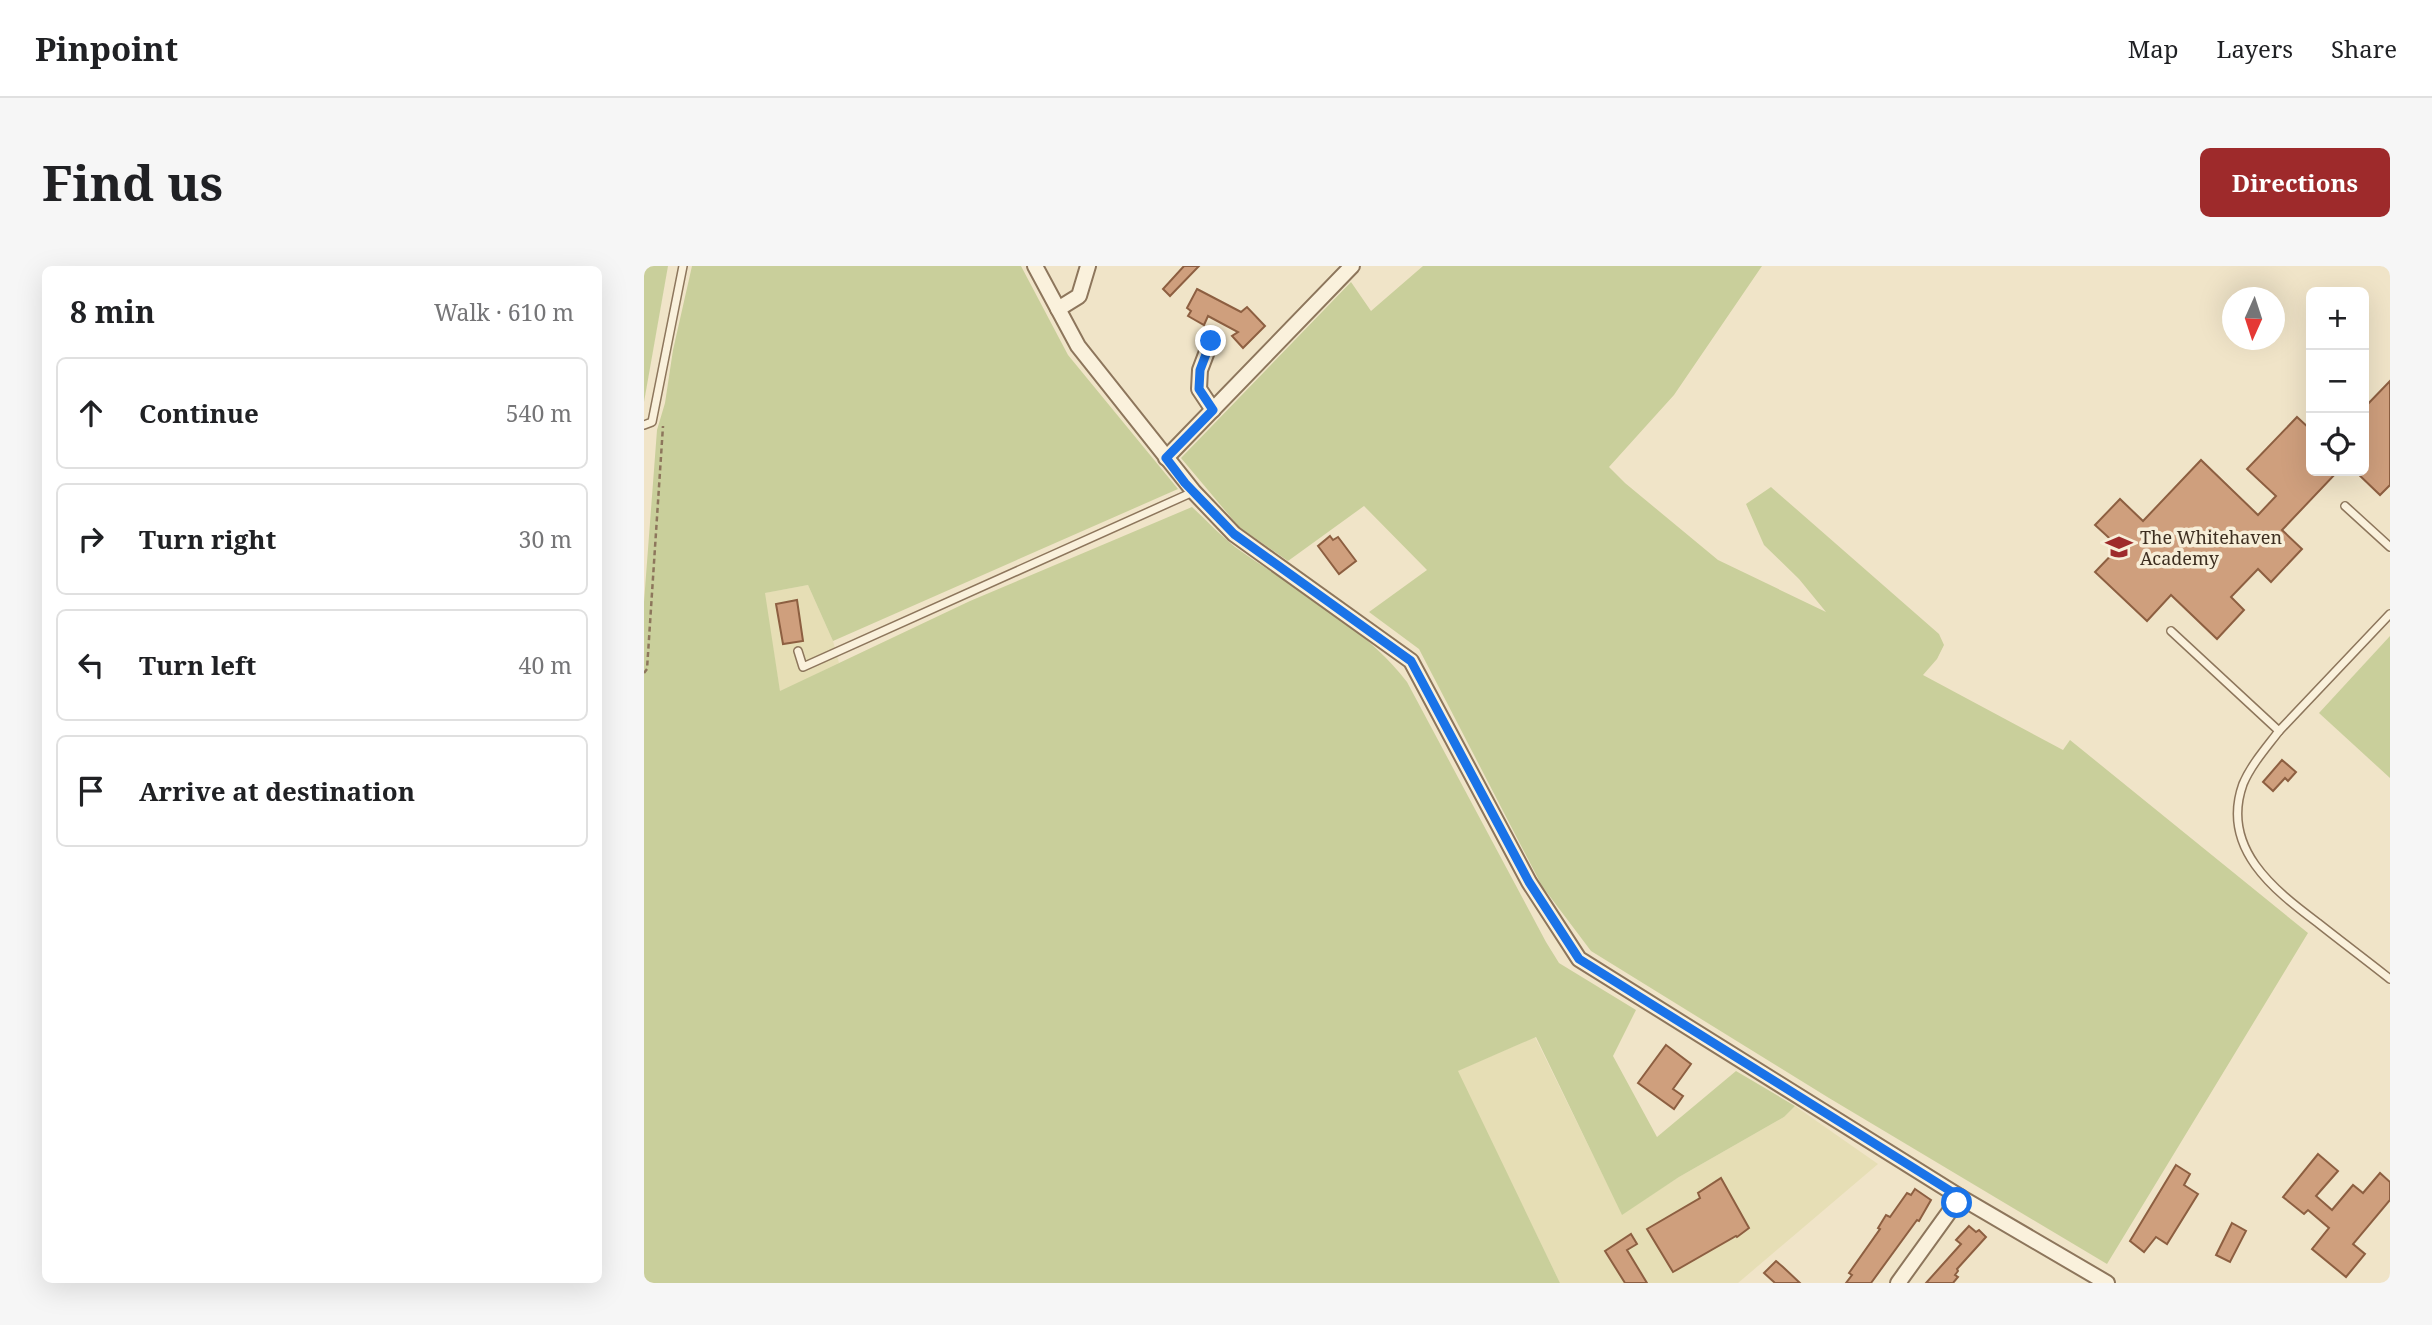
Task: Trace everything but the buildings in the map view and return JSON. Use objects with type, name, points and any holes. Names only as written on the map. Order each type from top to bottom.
[{"type":"street","points":[[1035,266],[1078,346],[1194,492],[1234,534],[1411,661],[1529,882],[1579,959],[1960,1197],[2107,1283]]},
{"type":"street","points":[[1058,309],[1079,296],[1088,266]]},
{"type":"street","points":[[1166,458],[1352,266]]},
{"type":"street","points":[[1211,341],[1200,370],[1199,389],[1213,410]]},
{"type":"street","points":[[1898,1283],[1960,1197]]},
{"type":"lane","points":[[644,425],[652,422],[683,266]]},
{"type":"lane","points":[[798,651],[803,667],[1194,492]]},
{"type":"lane","points":[[2345,506],[2390,547]]},
{"type":"lane","points":[[2390,614],[2279,731],[2252,767],[2241,791],[2238,815],[2245,847],[2266,881],[2390,979]]},
{"type":"lane","points":[[2171,631],[2279,731]]},
{"type":"path","points":[[644,673],[647,669],[663,415],[655,405]]},
{"type":"shaded area","points":[[808,585],[833,641],[839,663],[780,692],[764,593]]},
{"type":"shaded area","points":[[1535,1037],[1622,1214],[1679,1177],[1784,1117],[1795,1106],[1878,1164],[1738,1283],[1560,1283],[1457,1071]]},
{"type":"green space","points":[[644,266],[668,266],[644,402]]},
{"type":"green space","points":[[692,266],[1021,266],[1068,355],[1178,489],[833,641],[808,585],[765,593],[780,691],[970,601],[1192,507],[1235,547],[1326,608],[1369,642],[1407,682],[1559,963],[1636,1010],[1613,1056],[1657,1137],[1736,1071],[1795,1106],[1784,1117],[1679,1177],[1622,1215],[1536,1037],[1458,1071],[1560,1283],[644,1283],[644,602],[657,430],[665,403],[673,350]]},
{"type":"green space","points":[[1423,266],[1762,266],[1674,395],[1609,467],[1718,560],[1826,612],[1799,579],[1764,545],[1746,504],[1771,487],[1939,634],[1944,645],[1937,659],[1923,675],[2063,750],[2070,740],[2308,933],[2107,1264],[1829,1098],[1591,951],[1542,886],[1419,649],[1369,612],[1427,570],[1364,506],[1288,561],[1239,527],[1181,458],[1351,282],[1371,311]]},
{"type":"green space","points":[[2390,636],[2390,778],[2319,713]]},
{"type":"place","name":"The Whitehaven Academy","points":[[2119,547]]},
{"type":"route","points":[[1211,341],[1200,370],[1199,389],[1213,410],[1166,458],[1185,483],[1234,534],[1411,661],[1529,882],[1579,959],[1960,1197],[1957,1203]]}]
